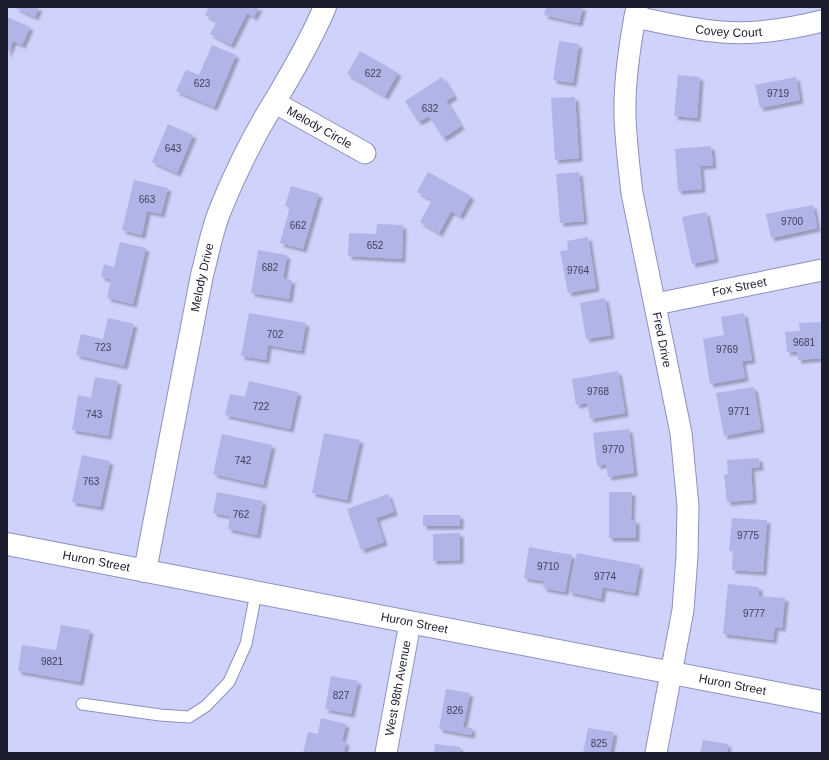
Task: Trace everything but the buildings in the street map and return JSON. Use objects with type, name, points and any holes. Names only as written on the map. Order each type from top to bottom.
[{"type":"main road","name":"Melody Drive","points":[[145,571],[202,275],[213,230],[221,208],[247,152],[274,102],[294,70],[325,7]]},
{"type":"main road","name":"Huron Street","points":[[7,544],[822,702]]},
{"type":"street","name":"Covey Court","points":[[636,12],[683,27],[738,33],[780,30],[800,27],[822,21]]},
{"type":"street","name":"Fred Drive","points":[[636,12],[627,79],[625,116],[632,193],[656,304],[681,433],[688,506],[687,556],[683,610],[656,753]]},
{"type":"street","name":"Melody Circle","points":[[274,102],[365,153]]},
{"type":"street","name":"Fox Street","points":[[656,304],[822,270]]},
{"type":"street","name":"West 98th Avenue","points":[[386,753],[410,622]]},
{"type":"lane","points":[[82,704],[160,715],[190,717],[206,706],[229,682],[246,644],[256,593]]}]
